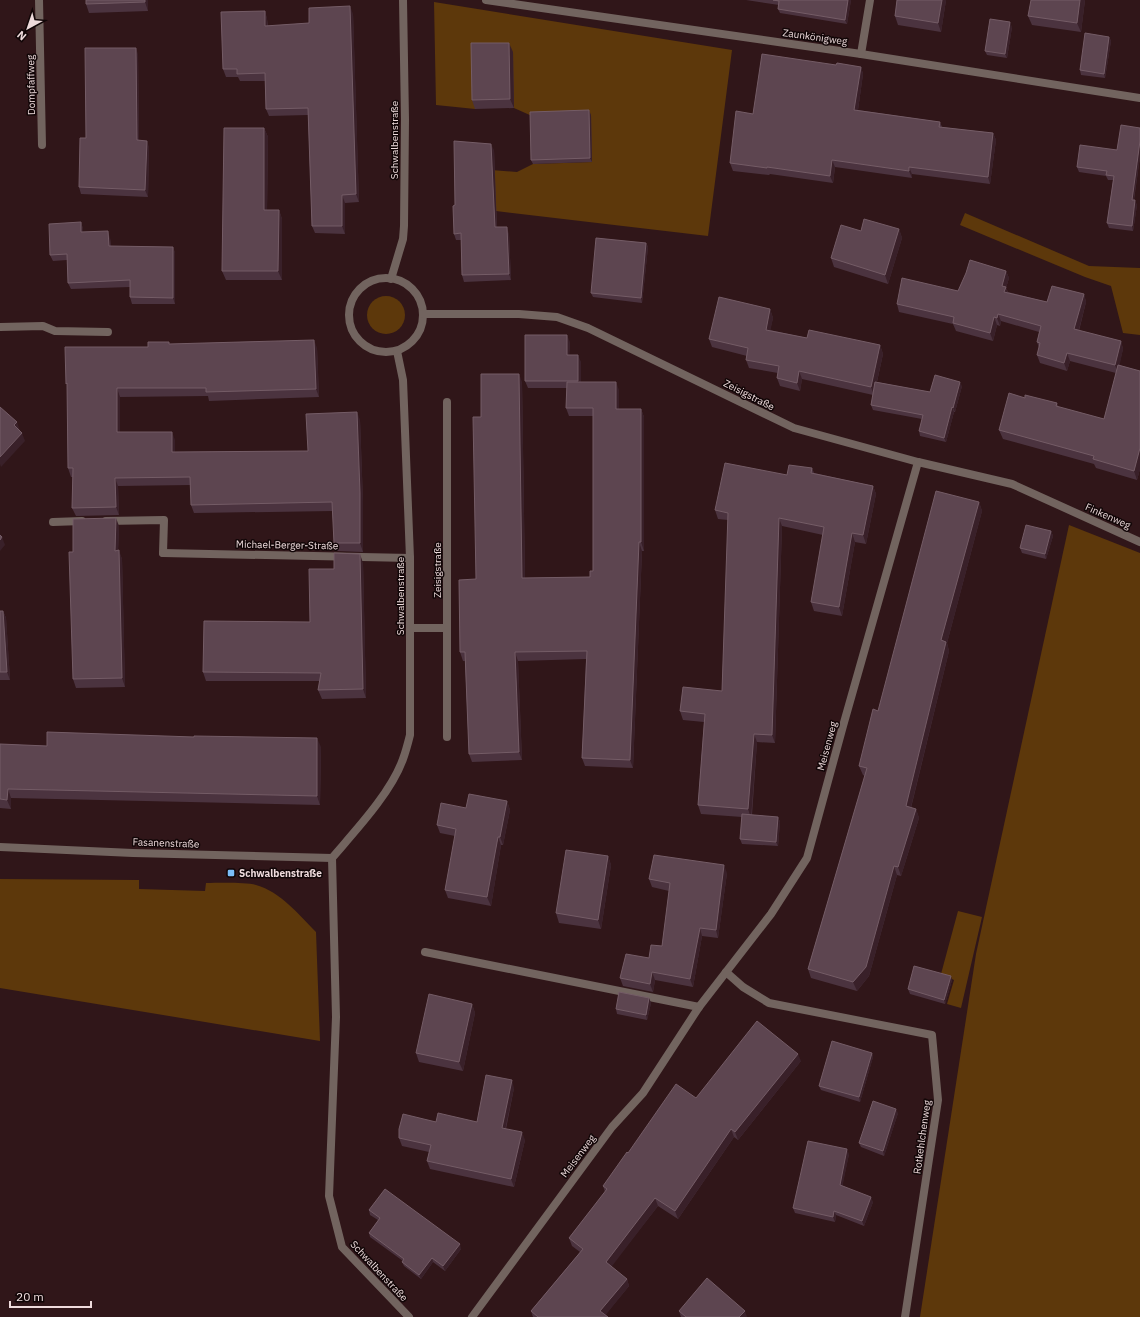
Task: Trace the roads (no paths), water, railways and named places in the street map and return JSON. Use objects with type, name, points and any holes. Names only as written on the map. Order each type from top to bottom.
[{"type":"street","name":"Dompfaffweg","points":[[39,0],[42,145]]},
{"type":"street","name":"Schwalbenstraße","points":[[391,278],[403,238],[404,226],[405,119],[403,0]]},
{"type":"street","name":"Zaunkönigweg","points":[[486,0],[861,54],[1140,98]]},
{"type":"street","points":[[861,54],[870,0]]},
{"type":"street","points":[[391,278],[402,282],[413,289],[420,299],[423,314],[423,323],[419,334],[411,343],[401,350],[390,353],[378,352],[367,347],[357,339],[351,328],[349,316],[351,304],[357,292],[366,284],[378,279],[391,278]]},
{"type":"street","name":"Zeisigstraße","points":[[423,314],[520,314],[557,317],[588,328],[794,428],[918,462],[1012,484],[1067,509]]},
{"type":"street","points":[[0,327],[43,326],[55,331],[108,332]]},
{"type":"street","name":"Schwalbenstraße","points":[[396,351],[403,380],[410,558],[410,735],[403,759],[390,784],[364,820],[332,858],[336,1017],[329,1196],[342,1247],[409,1317]]},
{"type":"street","name":"Zeisigstraße","points":[[447,402],[447,737]]},
{"type":"street","name":"Meisenweg","points":[[472,1317],[612,1127],[643,1093],[699,1006],[771,914],[808,858],[843,726],[918,462]]},
{"type":"street","name":"Finkenweg","points":[[1067,509],[1140,542]]},
{"type":"street","name":"Michael-Berger-Straße","points":[[53,522],[164,520],[163,553],[410,558]]},
{"type":"street","points":[[410,628],[447,628]]},
{"type":"street","name":"Fasanenstraße","points":[[0,847],[141,853],[332,858]]},
{"type":"street","points":[[425,952],[699,1006]]},
{"type":"street","name":"Rotkehlchenweg","points":[[726,972],[744,987],[769,1002],[932,1035],[938,1100],[905,1317]]},
{"type":"place","name":"Schwalbenstraße","points":[[231,873]]}]
